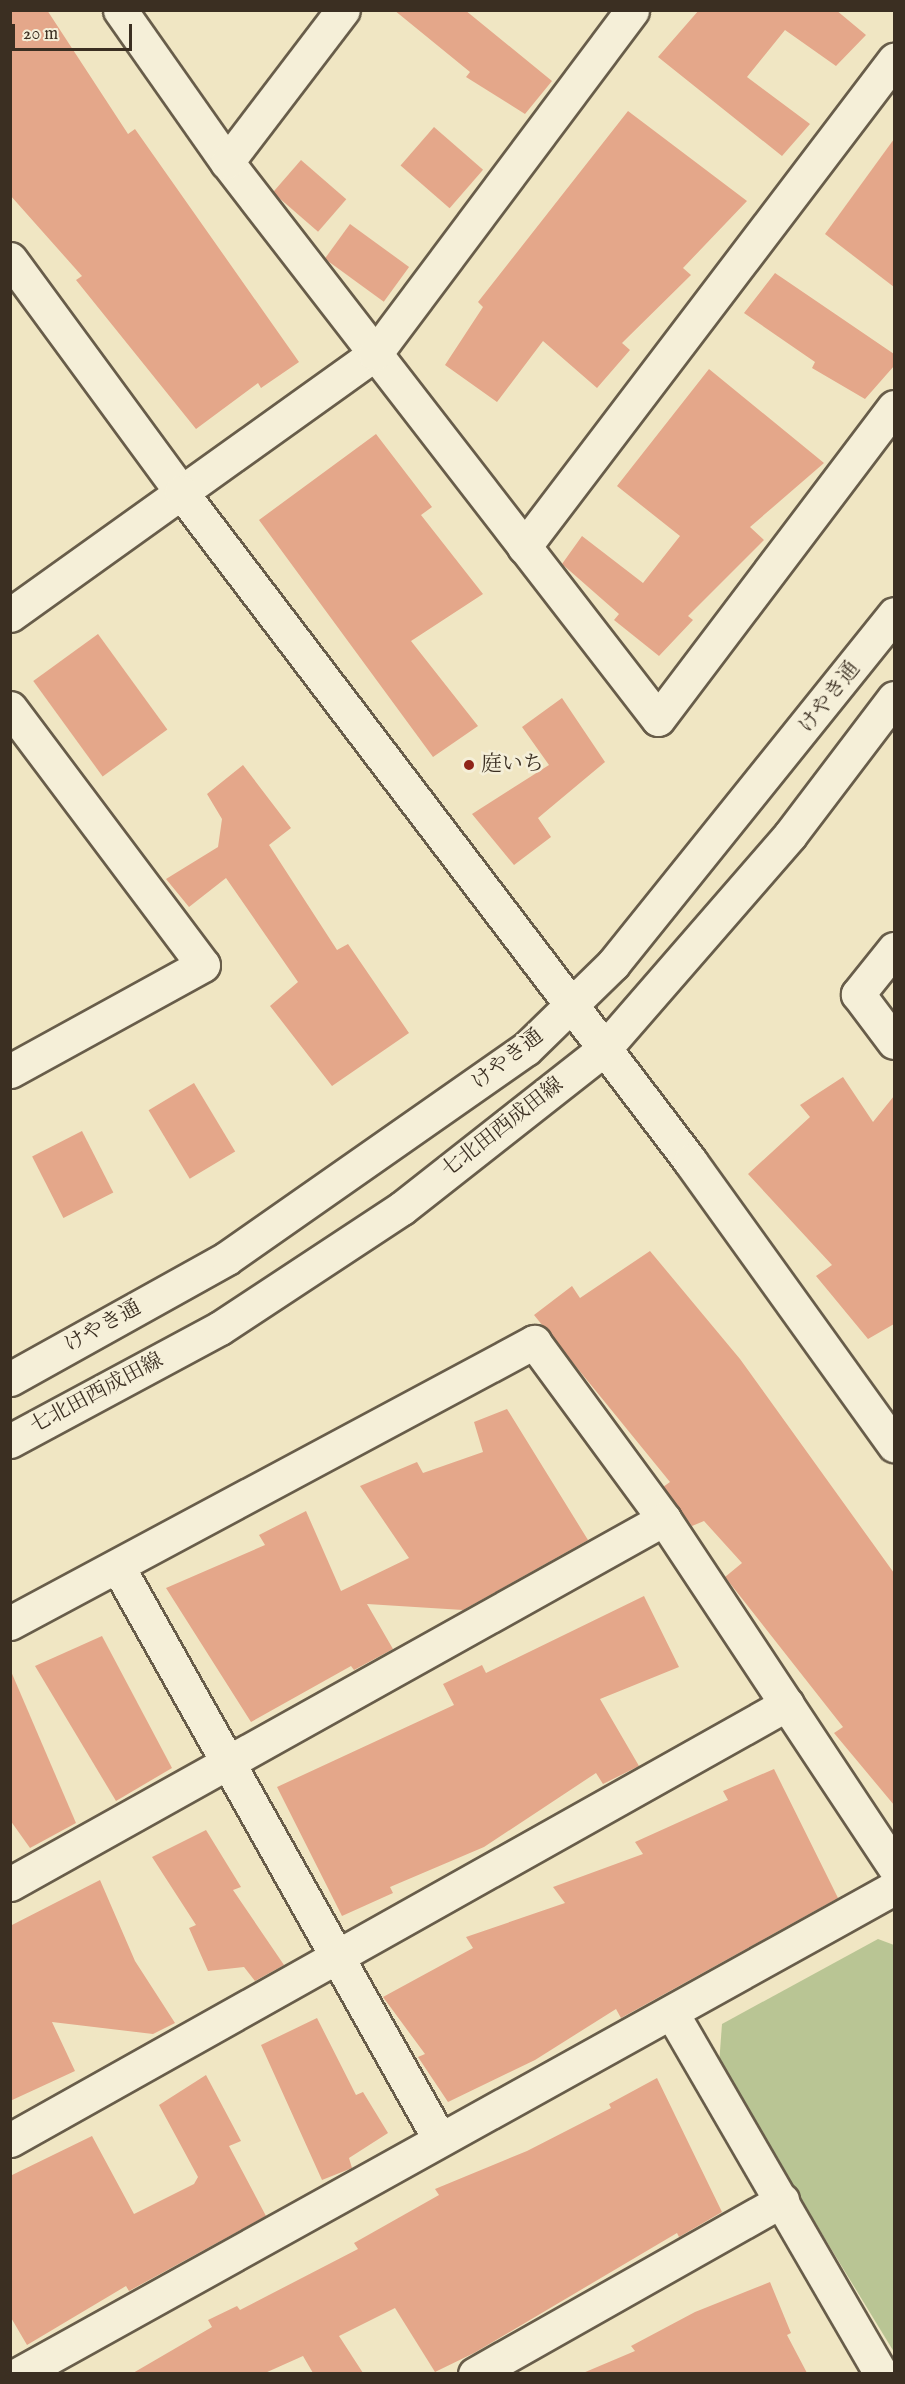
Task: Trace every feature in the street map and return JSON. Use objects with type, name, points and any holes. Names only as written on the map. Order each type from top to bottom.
[{"type":"street","points":[[120,10],[227,162],[658,719],[894,407]]},
{"type":"street","points":[[227,162],[344,10]]},
{"type":"street","points":[[10,615],[375,354],[632,10]]},
{"type":"street","points":[[524,547],[894,60]]},
{"type":"street","points":[[10,259],[181,492],[605,1048],[894,1446]]},
{"type":"street","name":"けやき通","points":[[10,1379],[227,1258],[508,1063],[574,1007],[756,793],[894,614]]},
{"type":"street","name":"七北田西成田線","points":[[10,1441],[220,1328],[383,1221],[605,1048],[790,835],[894,698]]},
{"type":"street","points":[[10,708],[203,965],[10,1071]]},
{"type":"street","points":[[894,949],[858,994],[894,1042]]},
{"type":"street","points":[[10,1623],[534,1342],[664,1519],[894,1867]]},
{"type":"street","points":[[10,1884],[664,1519]]},
{"type":"street","points":[[118,1567],[439,2138]]},
{"type":"street","points":[[10,2140],[787,1704]]},
{"type":"street","points":[[20,2373],[439,2138],[673,2015],[894,1888]]},
{"type":"street","points":[[673,2015],[881,2373]]},
{"type":"street","points":[[474,2373],[782,2200]]},
{"type":"green space","points":[[878,1939],[894,1945],[894,2352],[719,2065],[722,2024]]},
{"type":"building","points":[[10,10],[47,10],[128,134],[135,129],[299,362],[261,388],[258,383],[196,429],[76,280],[82,276],[10,195]]},
{"type":"building","points":[[394,10],[465,10],[552,81],[525,114],[466,77],[470,72]]},
{"type":"building","points":[[699,10],[836,10],[866,35],[836,66],[785,30],[747,77],[810,124],[782,156],[658,57]]},
{"type":"building","points":[[628,111],[747,201],[683,268],[691,275],[622,343],[630,350],[597,388],[543,341],[497,402],[445,365],[483,307],[478,302]]},
{"type":"building","points":[[434,127],[483,170],[450,208],[401,165]]},
{"type":"building","points":[[894,139],[894,287],[825,234]]},
{"type":"building","points":[[301,160],[346,199],[318,232],[273,192]]},
{"type":"building","points":[[350,224],[409,267],[384,302],[325,259]]},
{"type":"building","points":[[775,273],[894,354],[894,366],[865,399],[812,368],[815,362],[744,313]]},
{"type":"building","points":[[709,369],[824,463],[750,527],[764,540],[688,616],[693,620],[659,656],[614,620],[619,614],[562,564],[582,536],[643,583],[680,536],[617,486]]},
{"type":"building","points":[[376,434],[432,507],[421,515],[483,594],[411,641],[478,726],[433,757],[259,520]]},
{"type":"building","points":[[98,634],[167,729],[103,776],[33,681]]},
{"type":"building","points":[[562,698],[605,762],[538,818],[551,837],[514,865],[472,814],[549,765],[522,727]]},
{"type":"building","points":[[243,765],[291,828],[269,845],[337,950],[348,944],[409,1033],[332,1086],[270,1006],[298,982],[226,878],[189,907],[166,879],[218,847],[222,819],[207,794]]},
{"type":"building","points":[[843,1077],[873,1122],[894,1096],[894,1324],[868,1339],[816,1276],[832,1265],[748,1174],[810,1117],[800,1105]]},
{"type":"building","points":[[194,1083],[235,1152],[190,1179],[149,1110]]},
{"type":"building","points":[[82,1131],[113,1192],[63,1218],[32,1156]]},
{"type":"building","points":[[650,1251],[740,1359],[894,1573],[894,1805],[834,1733],[843,1727],[725,1577],[742,1563],[704,1521],[692,1526],[663,1487],[670,1482],[534,1315],[572,1286],[580,1298]]},
{"type":"building","points":[[507,1409],[588,1540],[463,1610],[367,1604],[393,1649],[354,1670],[351,1666],[251,1722],[166,1588],[265,1545],[259,1535],[306,1511],[341,1591],[409,1558],[360,1486],[417,1462],[423,1473],[483,1452],[474,1422]]},
{"type":"building","points":[[644,1596],[679,1667],[600,1699],[639,1766],[603,1784],[596,1773],[484,1847],[390,1887],[393,1893],[342,1916],[277,1787],[454,1705],[443,1684],[482,1665],[486,1673]]},
{"type":"building","points":[[102,1636],[172,1768],[116,1801],[35,1666]]},
{"type":"building","points":[[10,1669],[76,1823],[30,1848],[10,1820]]},
{"type":"building","points":[[774,1769],[838,1898],[621,2018],[616,2009],[535,2060],[448,2102],[418,2057],[425,2054],[383,1997],[473,1948],[466,1937],[565,1903],[553,1887],[643,1854],[635,1842],[728,1800],[723,1791]]},
{"type":"building","points":[[206,1830],[241,1887],[233,1890],[284,1965],[255,1981],[244,1967],[208,1971],[189,1928],[196,1925],[152,1857]]},
{"type":"building","points":[[100,1880],[135,1961],[175,2023],[153,2034],[52,2022],[75,2071],[10,2101],[10,1926]]},
{"type":"building","points":[[317,2018],[356,2095],[363,2092],[388,2133],[349,2158],[352,2168],[322,2180],[261,2045]]},
{"type":"building","points":[[206,2075],[241,2141],[229,2146],[266,2216],[129,2291],[126,2286],[27,2345],[10,2316],[10,2176],[92,2136],[134,2214],[194,2184],[198,2177],[159,2105]]},
{"type":"building","points":[[657,2078],[722,2212],[679,2237],[677,2233],[474,2353],[435,2372],[395,2308],[339,2336],[363,2373],[313,2373],[303,2356],[265,2373],[133,2373],[212,2327],[208,2320],[237,2306],[240,2310],[358,2249],[354,2243],[439,2195],[435,2189],[527,2151],[611,2108],[609,2104]]},
{"type":"building","points":[[770,2282],[791,2333],[787,2335],[807,2373],[583,2373],[635,2351],[631,2346],[695,2312]]},
{"type":"place","name":"庭いち","points":[[469,765]]}]
